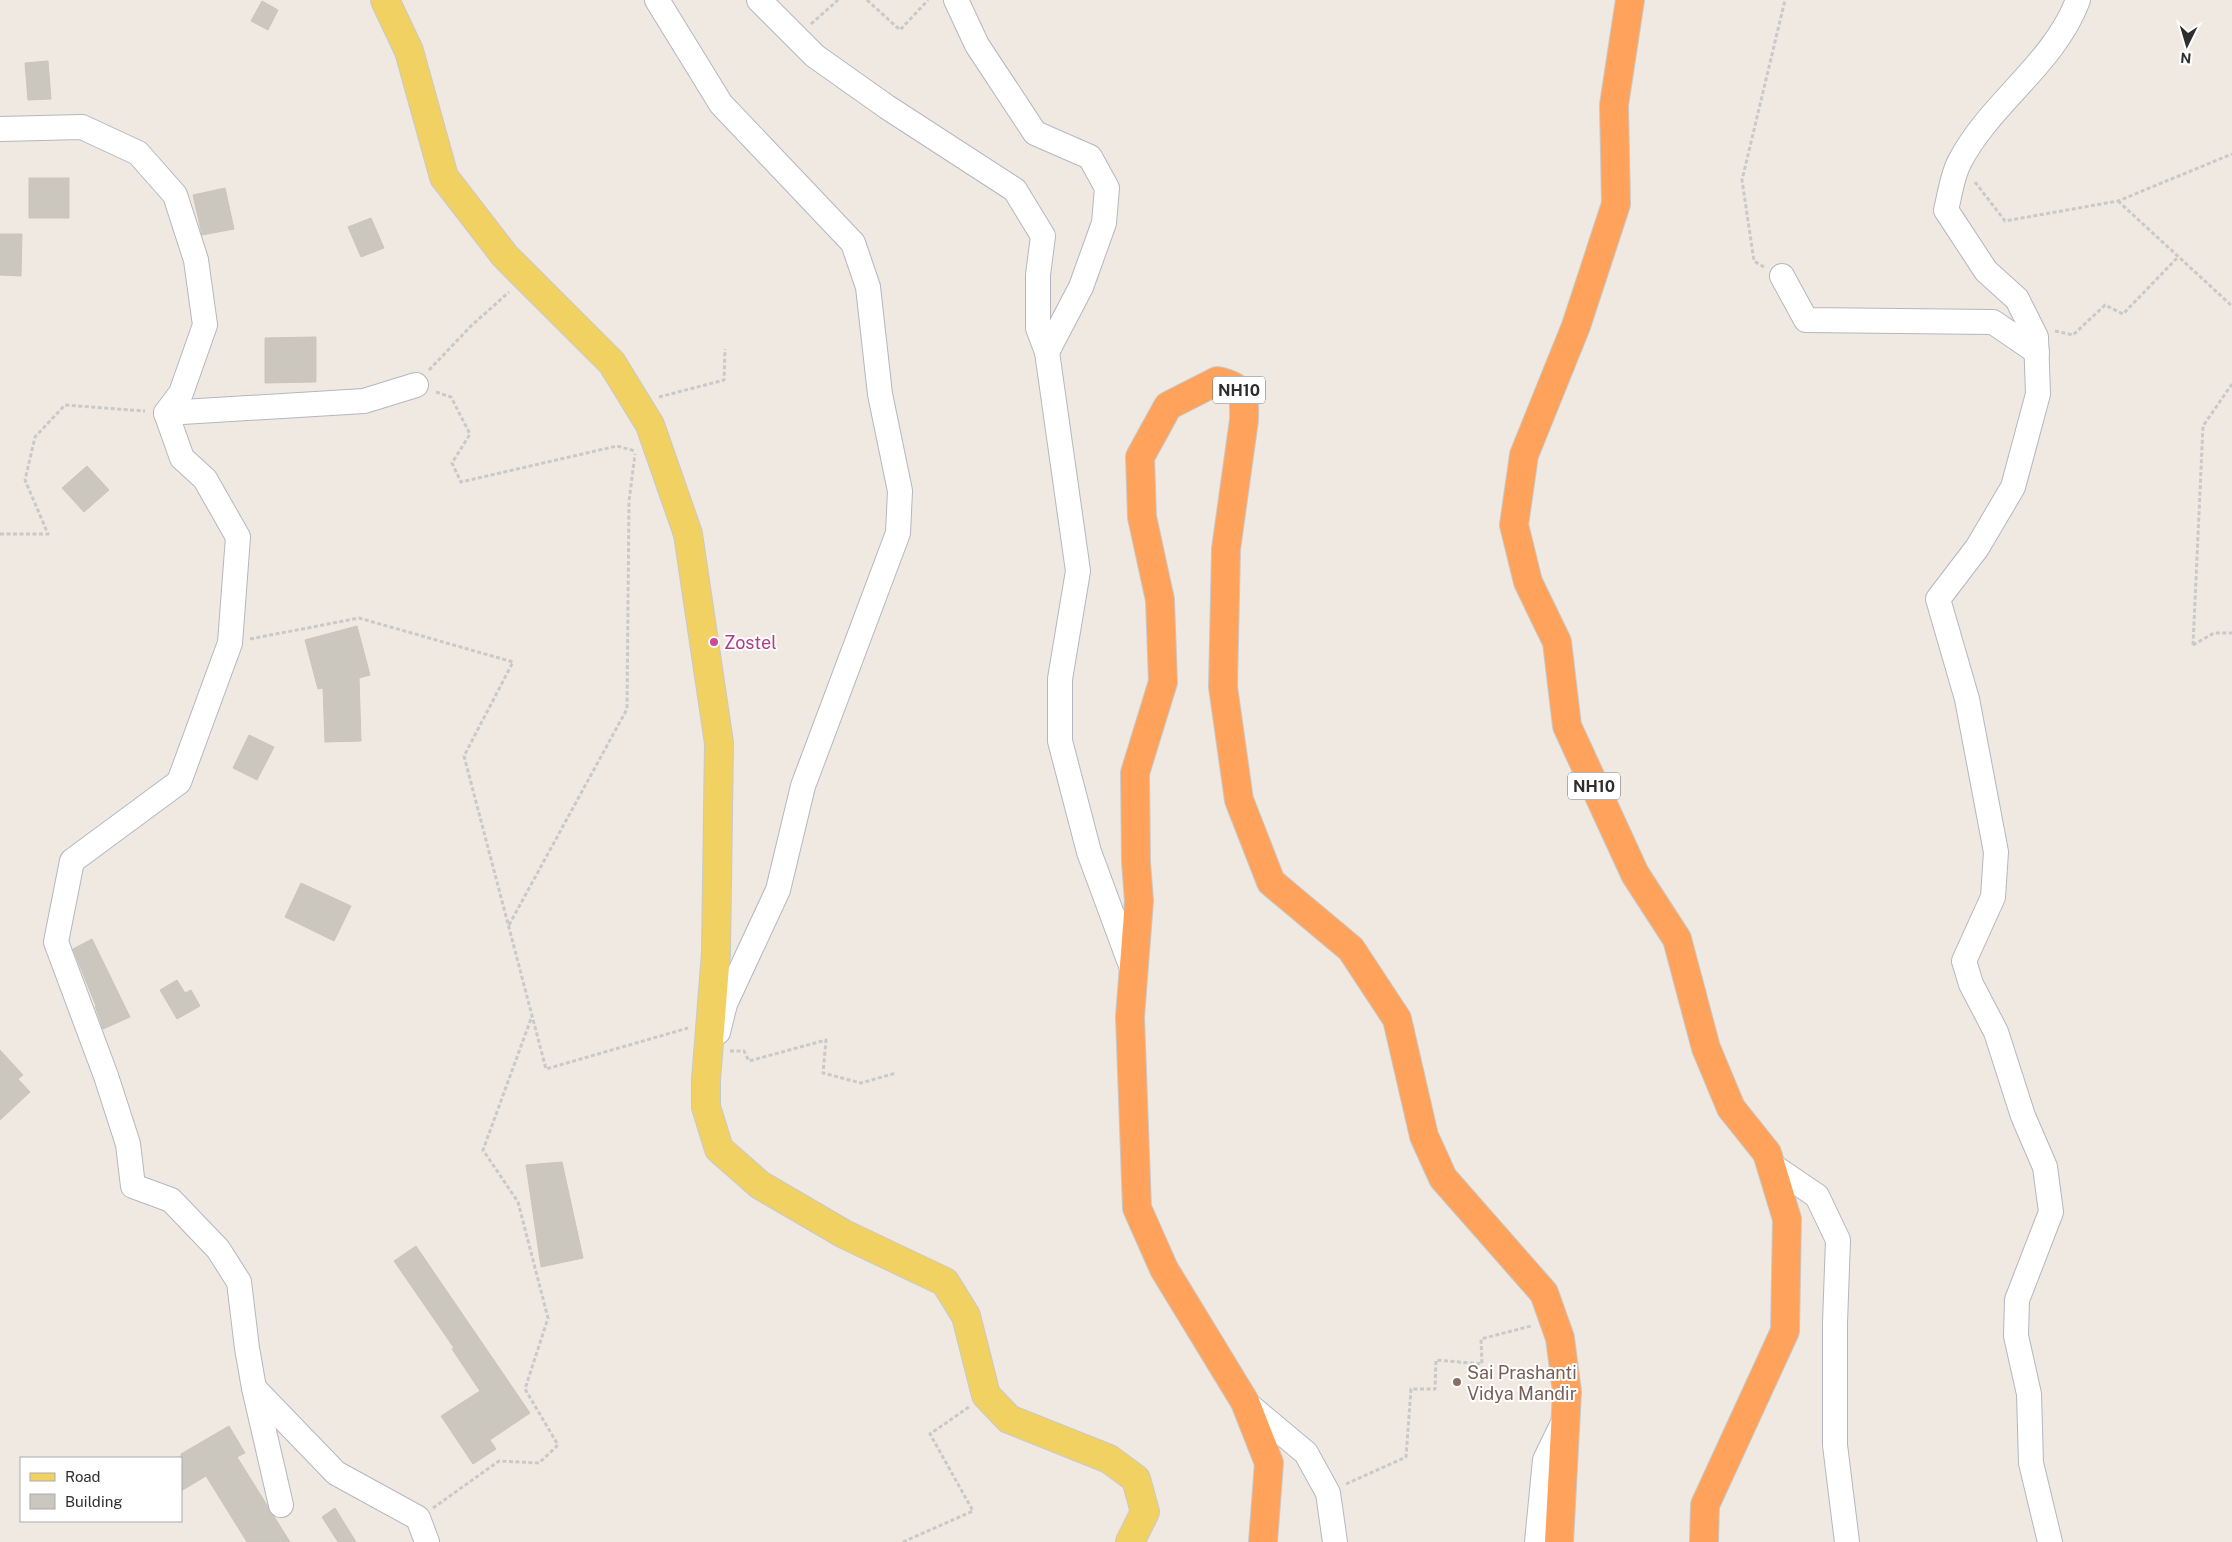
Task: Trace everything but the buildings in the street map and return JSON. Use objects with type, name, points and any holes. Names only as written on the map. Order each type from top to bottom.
[{"type":"highway","name":"NH10","points":[[1630,0],[1614,106],[1616,204],[1576,326],[1524,455],[1514,525],[1528,582],[1557,642],[1568,726],[1634,874],[1677,939],[1706,1048],[1731,1108],[1767,1153],[1787,1219],[1785,1331],[1705,1505],[1704,1542]]},
{"type":"highway","name":"NH10","points":[[1263,1542],[1268,1463],[1245,1402],[1164,1269],[1137,1208],[1130,1017],[1139,901],[1136,862],[1135,773],[1163,682],[1160,600],[1142,517],[1140,457],[1168,406],[1217,381],[1236,387],[1243,394],[1245,402],[1226,549],[1223,687],[1239,800],[1271,882],[1351,949],[1397,1019],[1424,1136],[1442,1178],[1544,1293],[1560,1338],[1568,1392],[1559,1542]]},
{"type":"main road","points":[[385,0],[409,51],[444,177],[505,256],[612,363],[650,425],[688,534],[719,743],[716,953],[706,1080],[706,1107],[719,1149],[760,1185],[844,1234],[945,1282],[966,1316],[986,1396],[1009,1419],[1109,1458],[1136,1479],[1145,1512],[1130,1542]]},
{"type":"street","points":[[657,0],[721,104],[852,242],[868,287],[880,394],[900,491],[898,532],[803,786],[778,890],[725,1004],[706,1080]]},
{"type":"street","points":[[759,0],[815,56],[887,107],[1015,190],[1043,236],[1038,275],[1038,328],[1048,352],[1078,571],[1060,678],[1060,740],[1089,852],[1134,972]]},
{"type":"street","points":[[956,0],[977,45],[1035,133],[1090,157],[1107,188],[1104,223],[1101,232],[1081,287],[1048,352]]},
{"type":"street","points":[[2050,1542],[2031,1463],[2029,1394],[2016,1336],[2017,1300],[2035,1249],[2051,1212],[2045,1167],[2023,1116],[1996,1032],[1971,984],[1964,961],[1993,897],[1996,852],[1967,698],[1938,599],[1977,548],[2013,486],[2038,394],[2036,338],[2017,299],[1986,271],[1946,210],[1959,162],[1985,125],[2056,42],[2078,0]]},
{"type":"street","points":[[0,129],[82,127],[138,153],[175,195],[196,260],[205,325],[181,394],[166,413]]},
{"type":"street","points":[[1782,276],[1806,320],[1993,322],[2037,352]]},
{"type":"street","points":[[166,413],[364,401],[416,384]]},
{"type":"street","points":[[166,413],[182,458],[205,480],[238,537],[230,643],[179,782],[72,861],[56,942],[106,1076],[128,1144],[133,1186],[171,1200],[218,1249],[240,1282],[247,1348],[254,1388],[281,1505]]},
{"type":"street","points":[[1770,1164],[1817,1196],[1838,1240],[1835,1323],[1836,1445],[1847,1542]]},
{"type":"street","points":[[254,1388],[336,1473],[418,1518],[427,1542]]},
{"type":"street","points":[[1245,1402],[1306,1453],[1328,1493],[1335,1542]]},
{"type":"street","points":[[1537,1542],[1546,1460],[1566,1419]]},
{"type":"path","points":[[796,37],[838,0]]},
{"type":"path","points":[[867,0],[900,30],[928,0]]},
{"type":"path","points":[[1782,276],[1754,262],[1742,180],[1785,0]]},
{"type":"path","points":[[1959,162],[2005,221],[2118,200],[2232,154]]},
{"type":"path","points":[[2118,200],[2232,306]]},
{"type":"path","points":[[2046,329],[2073,335],[2105,306],[2123,314],[2178,257]]},
{"type":"path","points":[[526,277],[471,326],[416,384],[451,397],[470,434],[452,463],[461,482],[617,446],[636,451]]},
{"type":"path","points":[[636,402],[724,380],[725,350]]},
{"type":"path","points":[[2232,384],[2203,426],[2193,646],[2214,633],[2232,633]]},
{"type":"path","points":[[0,534],[48,534],[25,480],[35,437],[65,405],[166,413]]},
{"type":"path","points":[[508,926],[627,709],[629,501],[637,444]]},
{"type":"path","points":[[230,643],[359,618],[513,662],[464,756],[546,1069],[711,1021]]},
{"type":"path","points":[[418,1518],[499,1461],[539,1463],[558,1445],[525,1389],[548,1318],[546,1309],[518,1202],[483,1150],[532,1016]]},
{"type":"path","points":[[728,1051],[744,1051],[749,1060],[826,1040],[823,1073],[861,1083],[896,1073]]},
{"type":"path","points":[[1328,1493],[1406,1457],[1411,1389],[1435,1389],[1436,1360],[1482,1364],[1480,1339],[1554,1320]]},
{"type":"path","points":[[902,1542],[973,1512],[930,1434],[986,1396]]},
{"type":"place","name":"Zostel","points":[[714,642]]},
{"type":"place","name":"Sai Prashanti Vidya Mandir","points":[[1457,1382]]}]
